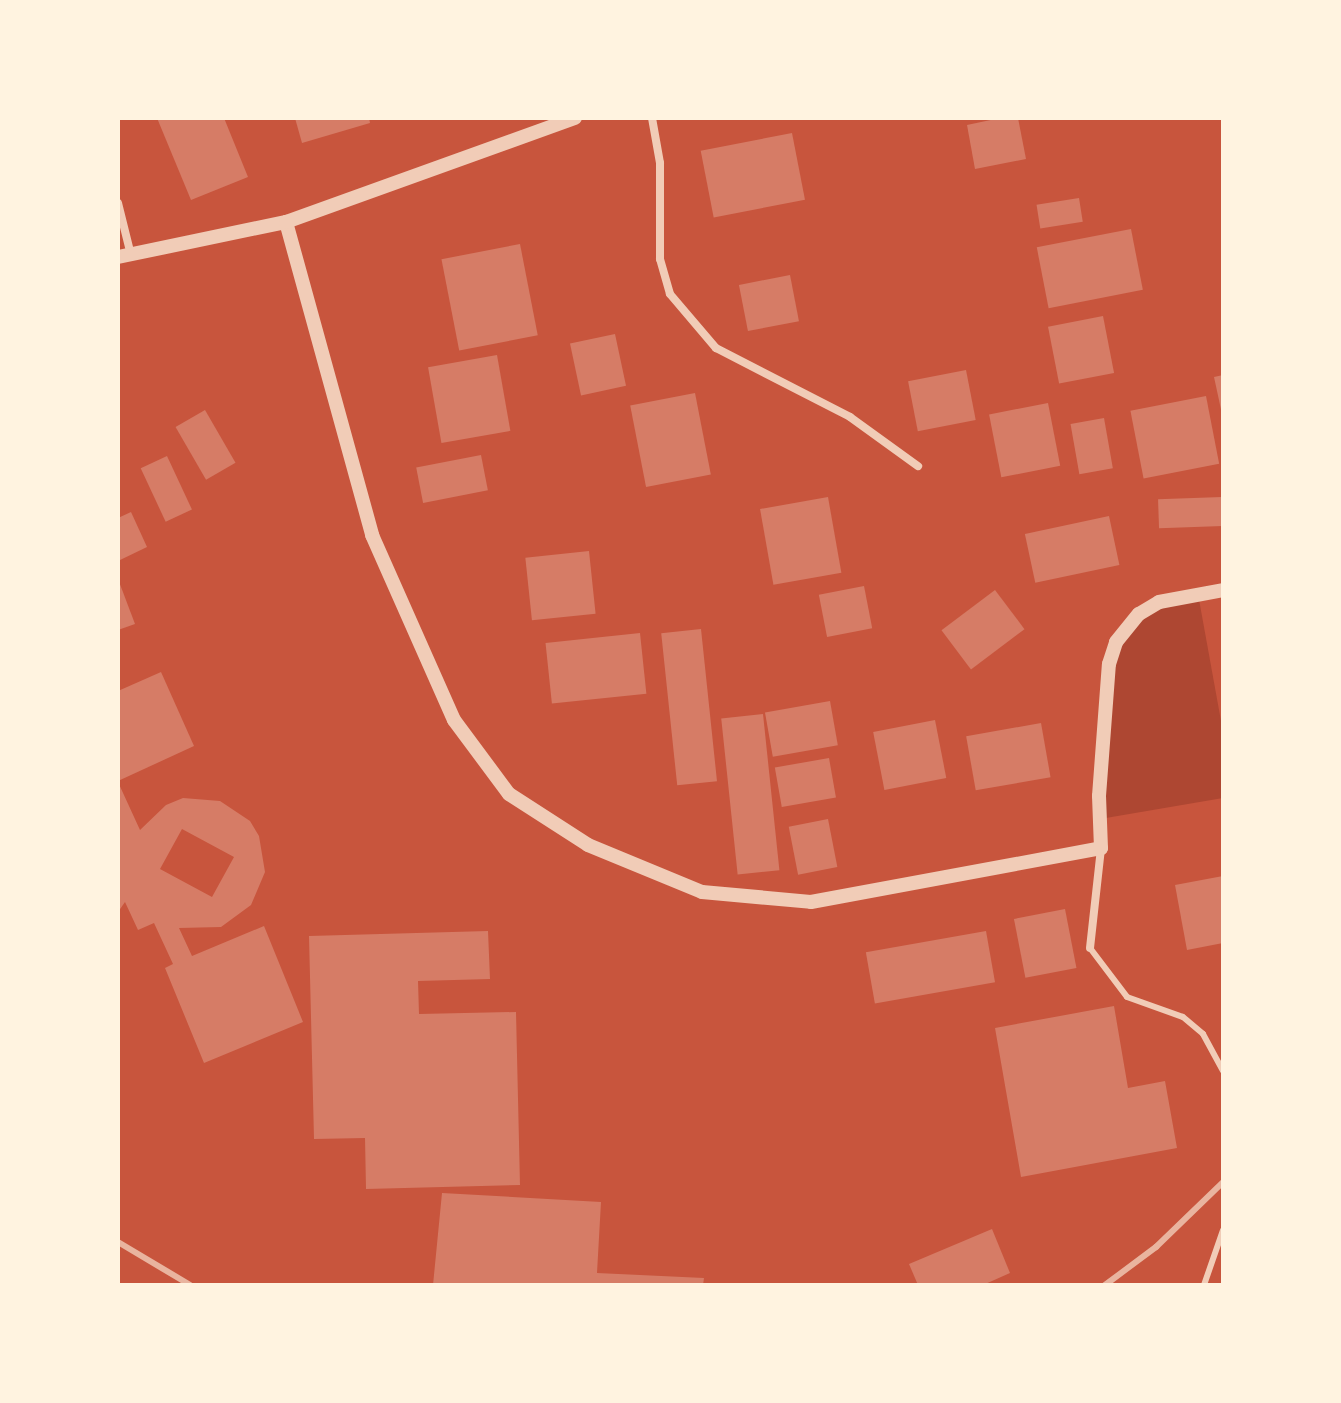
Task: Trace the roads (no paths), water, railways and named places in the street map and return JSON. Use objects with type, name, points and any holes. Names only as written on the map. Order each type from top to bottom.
[{"type":"street","points":[[118,203],[124,256],[286,222],[575,118]]},
{"type":"street","points":[[652,118],[660,163],[660,259],[670,294],[716,348],[805,391],[918,466]]},
{"type":"street","points":[[286,222],[372,535],[454,720],[509,794],[588,845],[702,892],[811,902],[1101,848]]},
{"type":"street","points":[[1090,948],[1101,848],[1100,781],[1109,664],[1116,642],[1139,614],[1159,602],[1223,590]]},
{"type":"lane","points":[[1090,948],[1127,997],[1183,1017],[1203,1034],[1223,1071]]},
{"type":"lane","points":[[1204,1285],[1223,1230]]},
{"type":"railway","points":[[1105,1285],[1156,1247],[1223,1182]]},
{"type":"railway","points":[[118,1242],[190,1285]]}]
